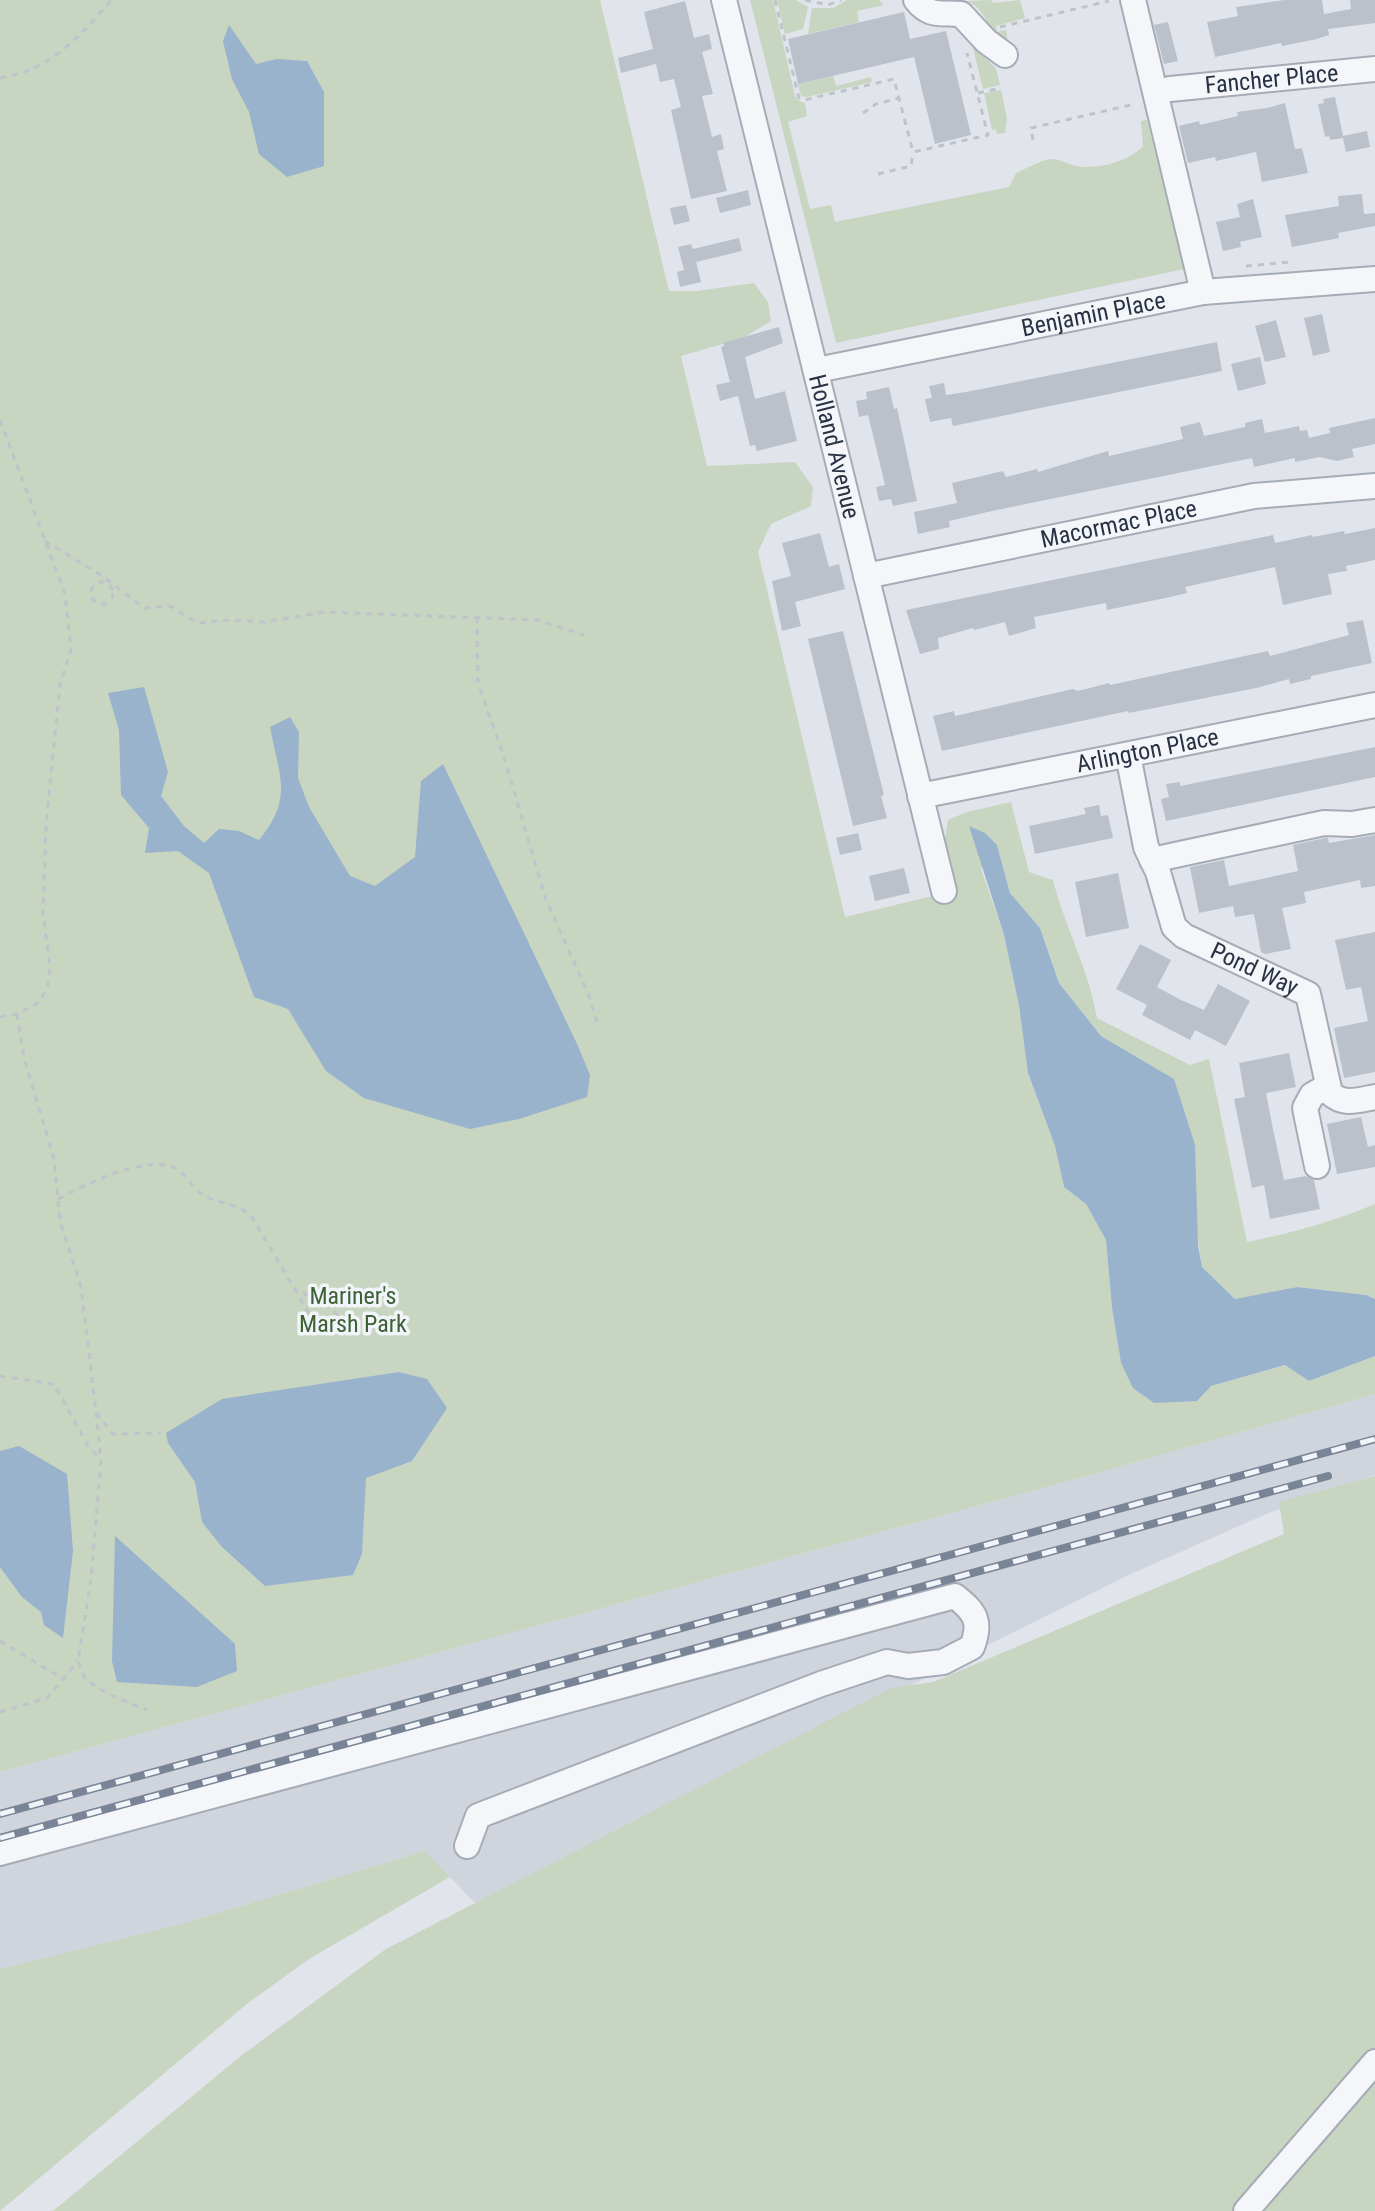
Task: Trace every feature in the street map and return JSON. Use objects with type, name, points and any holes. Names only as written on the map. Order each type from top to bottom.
[{"type":"street","name":"Holland Avenue","points":[[724,0],[944,891]]},
{"type":"street","points":[[916,0],[934,15],[961,14],[986,41],[1005,55]]},
{"type":"street","points":[[1133,0],[1203,292]]},
{"type":"street","name":"Fancher Place","points":[[1170,89],[1375,69]]},
{"type":"street","name":"Benjamin Place","points":[[817,370],[1203,292],[1375,279]]},
{"type":"street","name":"Macormac Place","points":[[866,576],[1254,496],[1375,486]]},
{"type":"street","name":"Arlington Place","points":[[920,796],[1375,705]]},
{"type":"street","name":"Pond Way","points":[[1128,755],[1146,847],[1174,927],[1184,936],[1308,994],[1328,1086]]},
{"type":"street","points":[[1152,860],[1324,823],[1352,824],[1375,820]]},
{"type":"street","points":[[1317,1166],[1305,1108],[1312,1095],[1328,1086],[1337,1099],[1346,1102],[1375,1097]]},
{"type":"street","points":[[0,1853],[955,1596],[973,1612],[979,1631],[972,1647],[943,1662],[908,1666],[887,1662],[847,1675],[492,1810],[478,1816],[467,1846]]},
{"type":"street","points":[[1246,2211],[1375,2062]]},
{"type":"path","points":[[0,78],[17,75],[58,54],[76,40],[111,0]]},
{"type":"path","points":[[775,0],[799,98],[804,100],[894,79],[913,152],[911,166],[878,174]]},
{"type":"path","points":[[805,0],[828,5],[841,0]]},
{"type":"path","points":[[998,27],[1109,1]]},
{"type":"path","points":[[913,152],[988,135],[967,52]]},
{"type":"path","points":[[977,93],[1001,88]]},
{"type":"path","points":[[863,113],[876,104],[899,98]]},
{"type":"path","points":[[1033,140],[1031,128],[1135,104]]},
{"type":"path","points":[[1246,266],[1290,262]]},
{"type":"path","points":[[0,420],[65,594],[71,650],[60,684],[46,825],[43,913],[50,967],[47,989],[38,1003],[17,1014],[0,1017]]},
{"type":"path","points":[[45,541],[101,575],[144,608],[170,606],[197,623],[230,620],[264,622],[325,612],[537,620],[584,635]]},
{"type":"path","points":[[102,582],[109,585],[112,594],[110,600],[100,604],[93,599],[91,592],[94,585],[102,582]]},
{"type":"path","points":[[477,617],[478,683],[546,900],[588,993],[599,1028]]},
{"type":"path","points":[[0,1712],[47,1698],[78,1661],[91,1579],[101,1460],[81,1287],[60,1221],[54,1159],[24,1058],[17,1014]]},
{"type":"path","points":[[58,1199],[96,1179],[123,1170],[166,1166],[177,1169],[207,1197],[242,1207],[252,1217],[317,1327],[326,1332],[341,1328],[338,1314],[295,1289]]},
{"type":"path","points":[[0,1376],[54,1384],[88,1446],[101,1460]]},
{"type":"path","points":[[96,1412],[113,1434],[161,1433]]},
{"type":"path","points":[[0,1641],[65,1680]]},
{"type":"path","points":[[78,1661],[85,1679],[108,1694],[147,1710]]},
{"type":"shaded area","points":[[1375,1394],[1375,1475],[1266,1514],[1133,1573],[986,1646],[743,1774],[478,1906],[425,1851],[181,1924],[0,1969],[0,1772],[1076,1479]]},
{"type":"green space","name":"Mariner's Marsh Park","points":[[0,0],[600,0],[669,291],[697,291],[754,283],[768,302],[771,321],[743,338],[681,356],[707,466],[795,462],[813,487],[811,506],[771,524],[758,552],[845,917],[937,895],[939,904],[954,901],[945,839],[948,820],[967,812],[1011,802],[1029,872],[1053,880],[1097,1018],[1190,1065],[1209,1059],[1247,1242],[1312,1226],[1375,1204],[1375,1299],[1366,1295],[1297,1287],[1235,1299],[1202,1267],[1174,1079],[1101,1036],[1059,983],[1040,928],[1010,893],[997,845],[981,869],[1004,935],[1019,1006],[1028,1073],[1055,1146],[1064,1187],[1086,1204],[1106,1240],[1121,1363],[1211,1386],[1286,1365],[1309,1381],[1375,1356],[1375,1394],[1076,1479],[0,1772]]},
{"type":"green space","points":[[750,0],[773,0],[795,96],[805,103],[807,116],[788,122],[810,209],[831,205],[835,222],[1009,187],[1016,173],[1047,160],[1055,159],[1085,167],[1113,163],[1143,146],[1141,121],[1147,120],[1184,269],[836,343]]},
{"type":"green space","points":[[777,0],[796,0],[808,7],[803,29],[785,34]]},
{"type":"green space","points":[[847,0],[879,0],[884,5],[857,11],[859,22],[808,34],[812,8],[833,8]]},
{"type":"green space","points":[[991,0],[993,3],[1020,0],[1025,18],[996,26],[997,32],[1006,30],[1008,43],[995,33],[979,10],[967,1]]},
{"type":"green space","points":[[972,44],[996,69],[1000,85],[983,89]]},
{"type":"green space","points":[[833,76],[836,86],[871,77],[872,82],[801,96],[798,84]]},
{"type":"green space","points":[[1001,90],[1007,118],[1005,133],[997,134],[996,129],[992,130],[984,93]]},
{"type":"green space","points":[[1375,1476],[1375,2054],[1237,2211],[53,2211],[242,2055],[386,1949],[891,1688],[933,1682],[1284,1534],[1279,1502]]},
{"type":"green space","points":[[425,1851],[450,1877],[309,1959],[248,2003],[0,2211],[0,1969],[181,1924]]},
{"type":"green space","points":[[1375,2078],[1375,2211],[1256,2211]]},
{"type":"water","points":[[229,25],[256,64],[277,59],[307,61],[324,92],[324,166],[287,177],[259,154],[249,112],[232,79],[223,41]]},
{"type":"water","points":[[144,687],[168,772],[161,796],[184,826],[204,843],[219,829],[239,831],[259,840],[270,825],[277,812],[281,786],[270,727],[290,717],[299,732],[298,778],[309,807],[350,876],[375,886],[415,857],[421,781],[443,764],[578,1046],[590,1075],[587,1097],[519,1119],[470,1129],[364,1098],[326,1071],[288,1009],[254,997],[209,873],[178,851],[145,853],[149,828],[121,795],[119,730],[108,693]]},
{"type":"water","points":[[969,826],[985,833],[997,845],[1010,893],[1040,928],[1059,983],[1101,1036],[1174,1079],[1195,1145],[1198,1245],[1202,1267],[1235,1299],[1297,1287],[1366,1295],[1375,1299],[1375,1356],[1309,1381],[1285,1365],[1211,1386],[1197,1401],[1154,1403],[1133,1388],[1121,1363],[1106,1240],[1086,1204],[1064,1187],[1055,1146],[1028,1073],[1019,1006],[1004,935]]},
{"type":"water","points":[[399,1372],[427,1379],[447,1408],[412,1461],[366,1478],[362,1554],[353,1575],[265,1586],[222,1547],[202,1522],[195,1482],[168,1443],[166,1433],[222,1399]]},
{"type":"water","points":[[19,1446],[67,1474],[73,1551],[63,1638],[44,1625],[41,1612],[22,1597],[0,1567],[0,1451]]},
{"type":"water","points":[[115,1536],[235,1644],[237,1671],[197,1687],[117,1682],[112,1661]]},
{"type":"building","points":[[1284,0],[1322,0],[1324,14],[1351,9],[1350,0],[1375,0],[1375,23],[1328,29],[1329,35],[1317,39],[1215,57],[1207,22],[1238,16],[1236,7]]},
{"type":"building","points":[[685,1],[694,38],[709,34],[712,49],[702,52],[713,94],[702,96],[712,137],[721,134],[724,149],[717,151],[727,191],[691,199],[671,110],[681,107],[674,79],[660,82],[656,64],[621,73],[618,58],[653,49],[644,12]]},
{"type":"building","points":[[904,12],[910,39],[946,31],[971,135],[935,144],[914,57],[798,84],[788,39]]},
{"type":"building","points":[[1168,22],[1178,61],[1164,64],[1154,25]]},
{"type":"building","points":[[1335,97],[1343,136],[1367,131],[1370,147],[1346,152],[1343,138],[1330,140],[1329,136],[1325,137],[1318,104],[1324,103],[1323,99]]},
{"type":"building","points":[[1285,103],[1295,149],[1302,148],[1308,173],[1262,182],[1256,152],[1216,161],[1215,157],[1188,163],[1179,126],[1199,121],[1200,125],[1238,116],[1237,112]]},
{"type":"building","points":[[748,190],[751,205],[720,213],[716,198]]},
{"type":"building","points":[[1362,194],[1364,214],[1375,213],[1375,226],[1338,233],[1339,238],[1292,247],[1285,215],[1339,206],[1338,196]]},
{"type":"building","points":[[1253,199],[1262,237],[1240,242],[1241,247],[1223,251],[1216,222],[1240,217],[1237,204]]},
{"type":"building","points":[[686,205],[690,221],[674,225],[670,208]]},
{"type":"building","points":[[739,238],[742,251],[696,262],[701,282],[680,287],[677,272],[684,270],[678,247],[691,244],[693,249]]},
{"type":"building","points":[[1322,314],[1330,352],[1313,356],[1304,318]]},
{"type":"building","points":[[1276,320],[1286,357],[1265,362],[1255,326]]},
{"type":"building","points":[[779,327],[783,343],[745,357],[755,399],[785,391],[797,441],[757,451],[755,445],[750,446],[738,396],[720,401],[716,385],[730,382],[721,347],[723,343]]},
{"type":"building","points":[[1217,342],[1222,371],[953,426],[951,418],[930,422],[925,399],[932,398],[929,386],[944,383],[946,395],[966,392]]},
{"type":"building","points":[[1260,357],[1266,384],[1238,391],[1231,364]]},
{"type":"building","points":[[889,387],[894,409],[897,408],[917,501],[893,506],[891,499],[879,501],[876,487],[885,485],[868,415],[859,417],[856,401],[867,399],[866,392]]},
{"type":"building","points":[[1375,418],[1375,444],[1352,449],[1354,457],[1337,461],[1320,457],[1295,462],[1295,458],[1254,467],[1252,458],[992,511],[949,521],[950,527],[918,534],[914,512],[957,503],[952,483],[1003,471],[1006,477],[1037,469],[1038,472],[1108,451],[1109,456],[1183,439],[1180,427],[1200,422],[1204,436],[1245,427],[1245,423],[1262,419],[1265,433],[1299,426],[1300,431],[1307,430],[1309,438],[1330,433],[1329,428]]},
{"type":"building","points":[[1375,528],[1375,560],[1346,566],[1347,571],[1328,574],[1332,594],[1283,605],[1275,567],[1185,587],[1187,593],[1170,597],[1107,610],[1106,603],[1034,617],[1036,628],[1009,636],[1005,622],[973,628],[938,638],[939,649],[920,654],[906,610],[1273,535],[1275,543],[1312,535],[1344,531],[1345,534]]},
{"type":"building","points":[[820,533],[829,567],[839,564],[845,589],[795,602],[801,626],[782,631],[772,581],[791,576],[782,543]]},
{"type":"building","points":[[1363,620],[1372,663],[1311,676],[1311,679],[1290,684],[1289,679],[942,751],[933,716],[954,711],[955,716],[1073,689],[1078,691],[1110,685],[1268,651],[1270,656],[1349,635],[1346,623]]},
{"type":"building","points":[[843,631],[887,818],[853,826],[808,639]]},
{"type":"building","points":[[1375,747],[1375,777],[1166,821],[1161,799],[1169,797],[1166,784],[1180,782],[1180,786]]},
{"type":"building","points":[[1099,805],[1101,816],[1108,815],[1113,838],[1035,854],[1029,826],[1086,814],[1084,808]]},
{"type":"building","points":[[858,833],[862,850],[840,855],[836,838]]},
{"type":"building","points":[[1375,835],[1375,886],[1361,888],[1360,880],[1304,892],[1306,903],[1282,908],[1291,949],[1261,952],[1254,914],[1235,917],[1233,906],[1199,913],[1190,867],[1224,860],[1229,886],[1298,871],[1293,845],[1325,838],[1329,843]]},
{"type":"building","points":[[904,868],[910,893],[875,901],[869,876]]},
{"type":"building","points":[[1118,873],[1129,928],[1086,937],[1075,882]]},
{"type":"building","points":[[1375,932],[1375,1072],[1344,1078],[1334,1028],[1368,1021],[1361,987],[1346,990],[1335,940]]},
{"type":"building","points":[[1140,944],[1171,960],[1157,987],[1181,1000],[1204,1010],[1218,984],[1250,1001],[1226,1046],[1195,1030],[1190,1040],[1142,1015],[1147,1005],[1116,989]]},
{"type":"building","points":[[1289,1053],[1296,1087],[1266,1093],[1273,1129],[1284,1180],[1306,1176],[1314,1180],[1320,1209],[1270,1219],[1264,1185],[1252,1188],[1234,1099],[1245,1097],[1239,1063]]},
{"type":"building","points":[[1361,1117],[1368,1147],[1375,1145],[1375,1167],[1337,1174],[1327,1124]]},
{"type":"railway","points":[[0,1814],[1375,1439]]},
{"type":"railway","points":[[0,1838],[1328,1476]]}]
